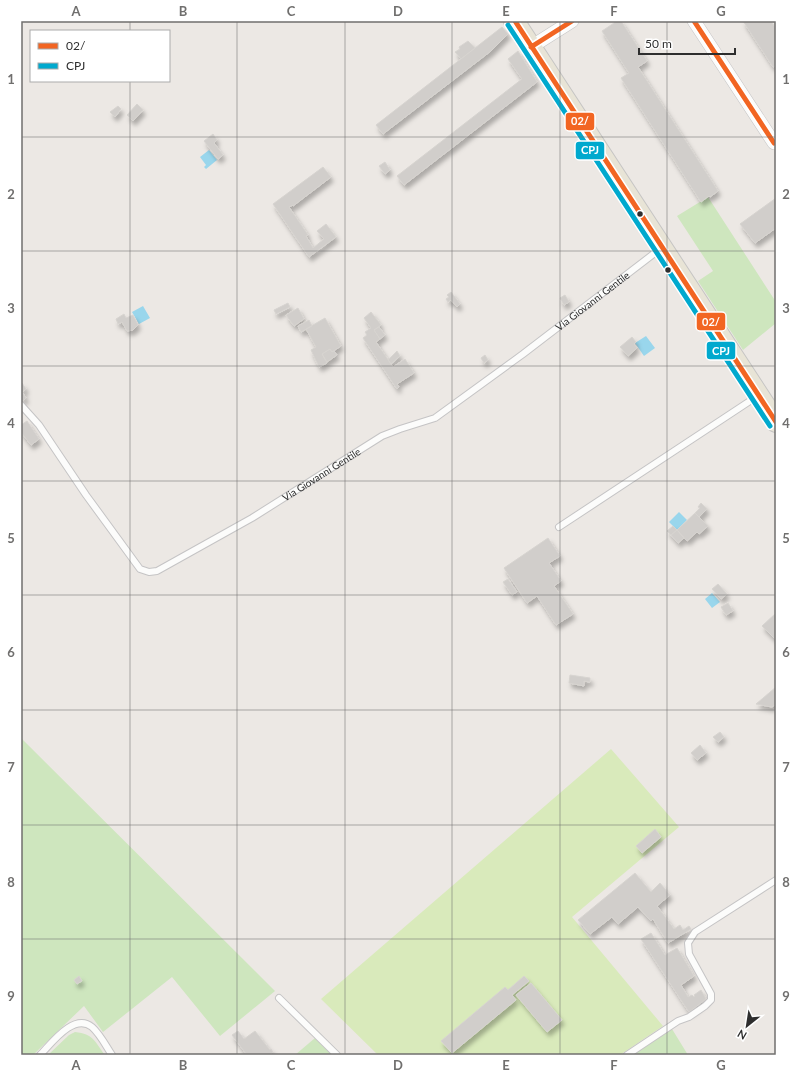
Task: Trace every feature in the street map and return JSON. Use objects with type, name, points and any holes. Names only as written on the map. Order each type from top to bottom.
[{"type":"main road","points":[[514,21],[776,422]]},
{"type":"street","points":[[531,47],[572,21]]},
{"type":"street","points":[[694,21],[775,142]]},
{"type":"lane","name":"Via Giovanni Gentile","points":[[21,405],[39,425],[86,495],[140,569],[149,572],[157,571],[252,518],[382,436],[434,418],[566,322],[662,248]]},
{"type":"lane","points":[[559,527],[758,395]]},
{"type":"lane","points":[[627,1055],[678,1021],[689,1017],[705,1006],[710,1000],[711,994],[689,954],[688,943],[694,932],[776,880]]},
{"type":"lane","points":[[279,998],[337,1055]]},
{"type":"lane","points":[[40,1055],[68,1028],[77,1023],[83,1023],[93,1029],[112,1055]]},
{"type":"green space","points":[[708,197],[776,302],[776,323],[743,350],[698,281],[713,271],[677,216]]},
{"type":"green space","points":[[21,738],[275,991],[220,1036],[172,977],[103,1032],[84,1006],[33,1055],[21,1055]]},
{"type":"green space","points":[[611,749],[679,827],[572,917],[663,1026],[620,1055],[378,1055],[321,999]]},
{"type":"green space","points":[[672,1029],[688,1055],[633,1055]]},
{"type":"green space","points":[[75,1032],[90,1036],[105,1055],[48,1055],[69,1035]]},
{"type":"green space","points":[[315,1038],[332,1055],[295,1055]]},
{"type":"water","points":[[209,150],[217,160],[206,169],[204,167],[206,165],[200,157]]},
{"type":"water","points":[[143,306],[150,318],[139,324],[132,312]]},
{"type":"water","points":[[646,336],[655,348],[644,356],[635,343]]},
{"type":"water","points":[[679,512],[687,520],[677,530],[669,522]]},
{"type":"water","points":[[712,593],[720,602],[712,608],[705,599]]},
{"type":"building","points":[[617,21],[621,21],[647,61],[638,67],[718,191],[701,202],[621,78],[629,73],[602,31]]},
{"type":"building","points":[[743,21],[771,21],[776,29],[776,65],[773,67]]},
{"type":"building","points":[[502,27],[508,34],[491,51],[383,134],[376,125]]},
{"type":"building","points":[[468,41],[475,48],[461,59],[455,52],[460,49],[459,47]]},
{"type":"building","points":[[518,51],[537,82],[404,185],[397,176],[522,79],[508,59]]},
{"type":"building","points":[[137,104],[143,110],[133,121],[127,115]]},
{"type":"building","points":[[118,106],[121,109],[115,117],[110,112]]},
{"type":"building","points":[[213,134],[217,140],[214,143],[223,155],[218,159],[204,141]]},
{"type":"building","points":[[385,162],[390,170],[385,174],[379,166]]},
{"type":"building","points":[[323,167],[331,177],[293,206],[289,207],[308,235],[306,236],[313,248],[324,239],[317,231],[326,224],[336,237],[309,257],[273,204]]},
{"type":"building","points":[[776,198],[776,228],[755,243],[740,224]]},
{"type":"building","points":[[451,292],[460,304],[457,307],[451,300],[448,302],[446,299],[449,297],[447,295]]},
{"type":"building","points":[[565,295],[569,302],[564,305],[560,298]]},
{"type":"building","points":[[288,303],[290,307],[276,314],[274,310]]},
{"type":"building","points":[[298,308],[304,319],[294,326],[286,315]]},
{"type":"building","points":[[371,312],[381,325],[374,330],[380,339],[376,342],[393,367],[405,359],[414,373],[397,384],[399,387],[397,389],[363,338],[367,335],[365,332],[371,328],[364,318]]},
{"type":"building","points":[[124,314],[126,318],[133,315],[138,325],[133,330],[127,331],[122,322],[118,324],[116,319]]},
{"type":"building","points":[[325,318],[341,346],[332,352],[330,349],[322,354],[327,363],[319,367],[311,350],[316,347],[306,329]]},
{"type":"building","points":[[309,320],[312,326],[301,332],[298,326]]},
{"type":"building","points":[[379,327],[385,335],[380,339],[374,330]]},
{"type":"building","points":[[632,337],[636,342],[634,344],[637,348],[628,356],[620,347]]},
{"type":"building","points":[[330,349],[337,355],[327,362],[322,354]]},
{"type":"building","points":[[397,351],[400,356],[391,364],[388,360]]},
{"type":"building","points":[[485,355],[488,360],[484,363],[481,358]]},
{"type":"building","points":[[22,383],[26,389],[22,392],[26,398],[23,401],[21,399]]},
{"type":"building","points":[[27,421],[39,439],[31,445],[21,432],[21,425]]},
{"type":"building","points":[[701,503],[707,509],[699,517],[695,513],[700,508],[698,507]]},
{"type":"building","points":[[695,513],[708,526],[699,534],[697,532],[687,541],[677,530]]},
{"type":"building","points":[[673,526],[677,530],[671,535],[667,531]]},
{"type":"building","points":[[677,530],[684,538],[678,543],[671,535]]},
{"type":"building","points":[[548,538],[560,556],[549,563],[561,581],[554,586],[573,614],[556,625],[537,596],[527,603],[504,568]]},
{"type":"building","points":[[508,579],[517,592],[512,595],[503,582]]},
{"type":"building","points":[[718,584],[727,594],[721,599],[712,589]]},
{"type":"building","points":[[728,603],[733,611],[726,615],[721,607]]},
{"type":"building","points":[[776,613],[776,640],[762,626]]},
{"type":"building","points":[[570,675],[590,678],[590,682],[584,681],[584,686],[569,683]]},
{"type":"building","points":[[776,687],[776,704],[772,707],[756,704]]},
{"type":"building","points":[[720,732],[724,737],[718,742],[713,737]]},
{"type":"building","points":[[700,745],[706,753],[697,760],[691,753]]},
{"type":"building","points":[[655,829],[661,837],[642,853],[636,846]]},
{"type":"building","points":[[635,873],[651,892],[660,883],[670,895],[657,906],[674,929],[680,925],[683,930],[689,926],[691,929],[668,943],[653,919],[651,921],[638,907],[618,924],[612,917],[590,934],[578,920]]},
{"type":"building","points":[[651,933],[665,955],[677,948],[694,976],[681,985],[688,997],[692,995],[694,997],[694,995],[701,990],[706,999],[689,1012],[641,939]]},
{"type":"building","points":[[79,976],[82,981],[77,984],[74,980]]},
{"type":"building","points":[[524,976],[529,981],[512,995],[516,1000],[452,1053],[441,1041],[505,987],[508,990]]},
{"type":"building","points":[[531,983],[562,1020],[547,1032],[516,995]]},
{"type":"building","points":[[238,1031],[244,1039],[255,1031],[273,1052],[270,1055],[247,1055],[232,1035]]},
{"type":"transit line","name":"02/","points":[[515,21],[776,422]]},
{"type":"transit line","name":"02/","points":[[531,47],[572,21]]},
{"type":"transit line","name":"02/","points":[[694,21],[774,143]]},
{"type":"transit line","name":"CPJ","points":[[508,25],[770,426]]}]
